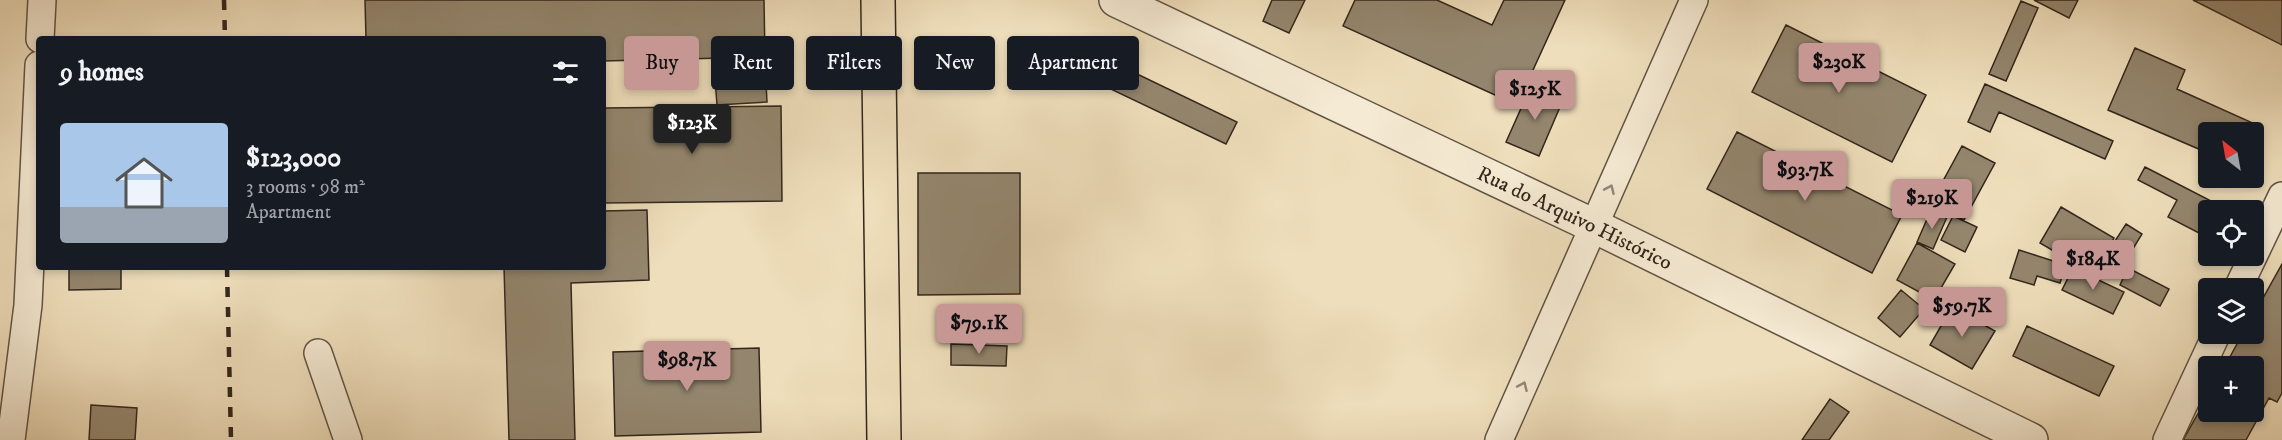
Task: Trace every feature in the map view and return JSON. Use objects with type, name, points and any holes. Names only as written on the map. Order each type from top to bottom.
[{"type":"main road","points":[[878,0],[884,440]]},
{"type":"street","points":[[40,36],[42,0]]},
{"type":"street","name":"Rua do Arquivo Histórico","points":[[1116,0],[1594,226],[2031,440]]},
{"type":"street","points":[[1499,440],[1694,0]]},
{"type":"street","points":[[11,440],[28,305],[36,130]]},
{"type":"street","points":[[2243,278],[2282,196]]},
{"type":"street","points":[[2167,440],[2212,344]]},
{"type":"street","points":[[318,353],[348,440]]},
{"type":"building","points":[[365,0],[764,0],[765,36],[711,36],[711,58],[699,59],[699,36],[624,36],[624,60],[606,61],[606,36],[366,36]]},
{"type":"building","points":[[1272,0],[1305,0],[1289,33],[1263,21]]},
{"type":"building","points":[[1355,0],[1437,0],[1492,25],[1504,0],[1565,0],[1517,105],[1343,26]]},
{"type":"building","points":[[2034,0],[2078,0],[2069,18]]},
{"type":"building","points":[[2193,0],[2282,0],[2282,45]]},
{"type":"building","points":[[2021,1],[2038,8],[2006,81],[1989,74]]},
{"type":"building","points":[[1786,25],[1926,95],[1892,162],[1752,92]]},
{"type":"building","points":[[2135,48],[2185,70],[2177,89],[2251,122],[2198,122],[2198,149],[2108,110]]},
{"type":"building","points":[[1139,75],[1237,122],[1226,144],[1113,90],[1139,90]]},
{"type":"building","points":[[1985,84],[2113,141],[2105,159],[1999,112],[1990,132],[1968,122]]},
{"type":"building","points":[[1531,86],[1563,100],[1539,156],[1506,142]]},
{"type":"building","points":[[716,90],[766,90],[767,102],[717,105]]},
{"type":"building","points":[[781,106],[782,201],[606,203],[606,108]]},
{"type":"building","points":[[1737,132],[1902,215],[1872,273],[1707,189]]},
{"type":"building","points":[[1962,146],[1995,163],[1964,220],[1931,203]]},
{"type":"building","points":[[2145,167],[2209,200],[2198,200],[2198,232],[2168,217],[2177,200],[2138,180]]},
{"type":"building","points":[[918,173],[1020,173],[1020,294],[918,295]]},
{"type":"building","points":[[2061,207],[2114,238],[2093,274],[2040,243]]},
{"type":"building","points":[[647,210],[649,280],[571,283],[575,440],[509,440],[504,270],[606,270],[606,211]]},
{"type":"building","points":[[1931,210],[1947,217],[1933,249],[1917,242]]},
{"type":"building","points":[[1953,216],[1977,227],[1965,252],[1941,240]]},
{"type":"building","points":[[2126,224],[2142,234],[2123,265],[2106,255]]},
{"type":"building","points":[[1917,243],[1955,264],[1934,300],[1897,280]]},
{"type":"building","points":[[2019,250],[2066,265],[2060,283],[2037,276],[2034,285],[2010,278]]},
{"type":"building","points":[[2282,264],[2282,393],[2277,402],[2269,398],[2264,407],[2264,356],[2230,356],[2237,344],[2264,344],[2264,296]]},
{"type":"building","points":[[2073,268],[2124,292],[2113,314],[2062,290]]},
{"type":"building","points":[[2128,268],[2169,289],[2160,306],[2120,285]]},
{"type":"building","points":[[69,270],[121,270],[121,289],[69,290]]},
{"type":"building","points":[[1901,290],[1924,309],[1900,337],[1878,318]]},
{"type":"building","points":[[1952,307],[1995,331],[1972,369],[1930,345]]},
{"type":"building","points":[[2027,326],[2114,366],[2099,396],[2013,356]]},
{"type":"building","points":[[951,344],[1007,346],[1006,366],[951,365]]},
{"type":"building","points":[[759,348],[761,432],[615,436],[613,352]]},
{"type":"building","points":[[1830,399],[1849,412],[1829,440],[1802,440]]},
{"type":"building","points":[[91,405],[137,408],[135,440],[89,440]]},
{"type":"building","points":[[2198,414],[2198,422],[2256,422],[2246,440],[2183,440]]},
{"type":"railway","points":[[224,0],[225,36]]},
{"type":"railway","points":[[227,270],[231,440]]}]
